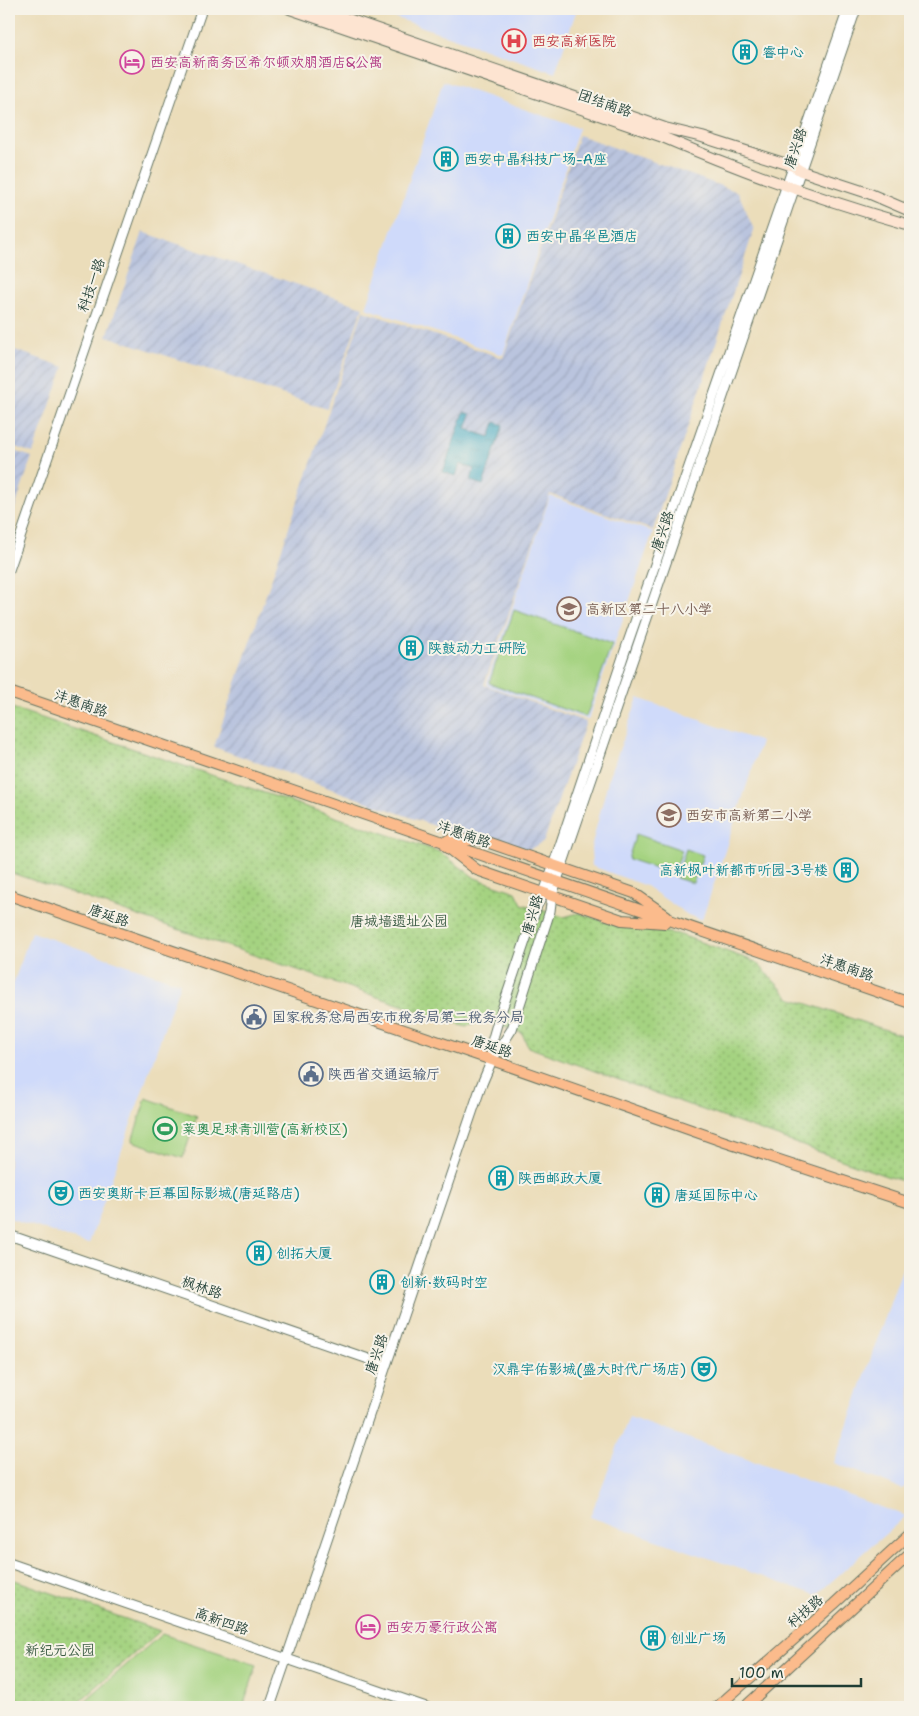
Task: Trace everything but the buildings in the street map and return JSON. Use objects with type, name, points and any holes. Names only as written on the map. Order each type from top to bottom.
[{"type":"main road","name":"团结南路","points":[[290,9],[660,136],[706,156],[791,186],[910,225]]},
{"type":"main road","name":"团结南路","points":[[319,9],[665,128],[702,137],[797,168],[868,193],[910,211]]},
{"type":"main road","name":"沣惠南路","points":[[9,692],[910,1003]]},
{"type":"main road","points":[[439,840],[480,840],[634,893],[678,924]]},
{"type":"main road","points":[[439,840],[477,870],[622,920],[678,924]]},
{"type":"main road","name":"唐延路","points":[[9,895],[910,1204]]},
{"type":"main road","name":"科技路","points":[[717,1707],[910,1534]]},
{"type":"main road","points":[[745,1707],[910,1554]]},
{"type":"street","name":"科技一路","points":[[9,570],[202,9]]},
{"type":"street","name":"唐兴路","points":[[492,1060],[492,1045],[497,1024],[537,906],[548,894],[791,186],[848,9]]},
{"type":"street","name":"唐兴路","points":[[797,168],[856,9]]},
{"type":"street","name":"唐兴路","points":[[270,1707],[481,1086],[492,1060],[512,1029],[550,911],[548,894]]},
{"type":"street","name":"枫林路","points":[[9,1235],[386,1366]]},
{"type":"street","name":"高新四路","points":[[9,1563],[426,1707]]},
{"type":"shaded area","name":"西安高新医院","points":[[371,9],[577,9],[555,73]]},
{"type":"shaded area","points":[[443,81],[579,128],[503,355],[366,308]]},
{"type":"shaded area","points":[[579,135],[738,192],[754,230],[653,530],[550,494],[484,685],[586,722],[544,841],[525,852],[486,839],[443,829],[214,747],[363,311],[503,358]]},
{"type":"shaded area","points":[[143,232],[363,307],[327,409],[107,336]]},
{"type":"shaded area","points":[[9,348],[64,367],[33,453],[9,445]]},
{"type":"shaded area","points":[[9,449],[32,457],[9,526]]},
{"type":"shaded area","name":"高新区第二十八小学","points":[[550,496],[653,532],[588,720],[486,685]]},
{"type":"shaded area","name":"西安市高新第二小学","points":[[638,698],[761,742],[702,920],[688,915],[646,886],[592,866],[591,848],[608,781]]},
{"type":"shaded area","points":[[31,932],[180,983],[89,1244],[9,1218],[9,996]]},
{"type":"shaded area","points":[[907,1255],[910,1256],[910,1482],[902,1489],[834,1463]]},
{"type":"shaded area","points":[[629,1417],[906,1516],[816,1595],[590,1517]]},
{"type":"green space","points":[[514,610],[612,644],[586,717],[489,683]]},
{"type":"green space","name":"唐城墙遗址公园","points":[[9,707],[440,852],[475,878],[516,892],[522,904],[564,917],[579,913],[620,927],[678,934],[756,962],[790,998],[910,1038],[910,1183],[528,1047],[522,1033],[483,1020],[466,1027],[9,872]]},
{"type":"green space","points":[[636,834],[682,850],[674,874],[628,859]]},
{"type":"green space","points":[[686,849],[703,855],[693,883],[676,878]]},
{"type":"green space","name":"莱奥足球青训营(高新校区)","points":[[146,1098],[197,1116],[183,1158],[132,1141]]},
{"type":"green space","name":"新纪元公园","points":[[9,1578],[160,1631],[73,1707],[9,1707]]},
{"type":"green space","points":[[162,1634],[257,1665],[243,1707],[78,1707]]},
{"type":"water","points":[[464,412],[471,414],[466,429],[490,437],[495,422],[503,425],[483,485],[471,481],[474,469],[460,464],[456,476],[443,472]]},
{"type":"place","name":"西安高新医院","points":[[514,41]]},
{"type":"place","name":"睿中心","points":[[745,52]]},
{"type":"place","name":"西安高新商务区希尔顿欢朋酒店&公寓","points":[[132,62]]},
{"type":"place","name":"西安中晶科技广场-A座","points":[[446,159]]},
{"type":"place","name":"西安中晶华邑酒店","points":[[508,236]]},
{"type":"place","name":"高新区第二十八小学","points":[[569,609]]},
{"type":"place","name":"陕鼓动力工研院","points":[[411,648]]},
{"type":"place","name":"西安市高新第二小学","points":[[669,815]]},
{"type":"place","name":"高新枫叶新都市听园-3号楼","points":[[846,870]]},
{"type":"place","name":"国家税务总局西安市税务局第二税务分局","points":[[254,1017]]},
{"type":"place","name":"陕西省交通运输厅","points":[[311,1074]]},
{"type":"place","name":"莱奥足球青训营(高新校区)","points":[[165,1129]]},
{"type":"place","name":"陕西邮政大厦","points":[[501,1178]]},
{"type":"place","name":"西安奥斯卡巨幕国际影城(唐延路店)","points":[[61,1193]]},
{"type":"place","name":"唐延国际中心","points":[[657,1195]]},
{"type":"place","name":"创拓大厦","points":[[259,1253]]},
{"type":"place","name":"创新·数码时空","points":[[382,1282]]},
{"type":"place","name":"汉鼎宇佑影城(盛大时代广场店)","points":[[704,1369]]},
{"type":"place","name":"西安万豪行政公寓","points":[[368,1627]]},
{"type":"place","name":"创业广场","points":[[653,1638]]}]
